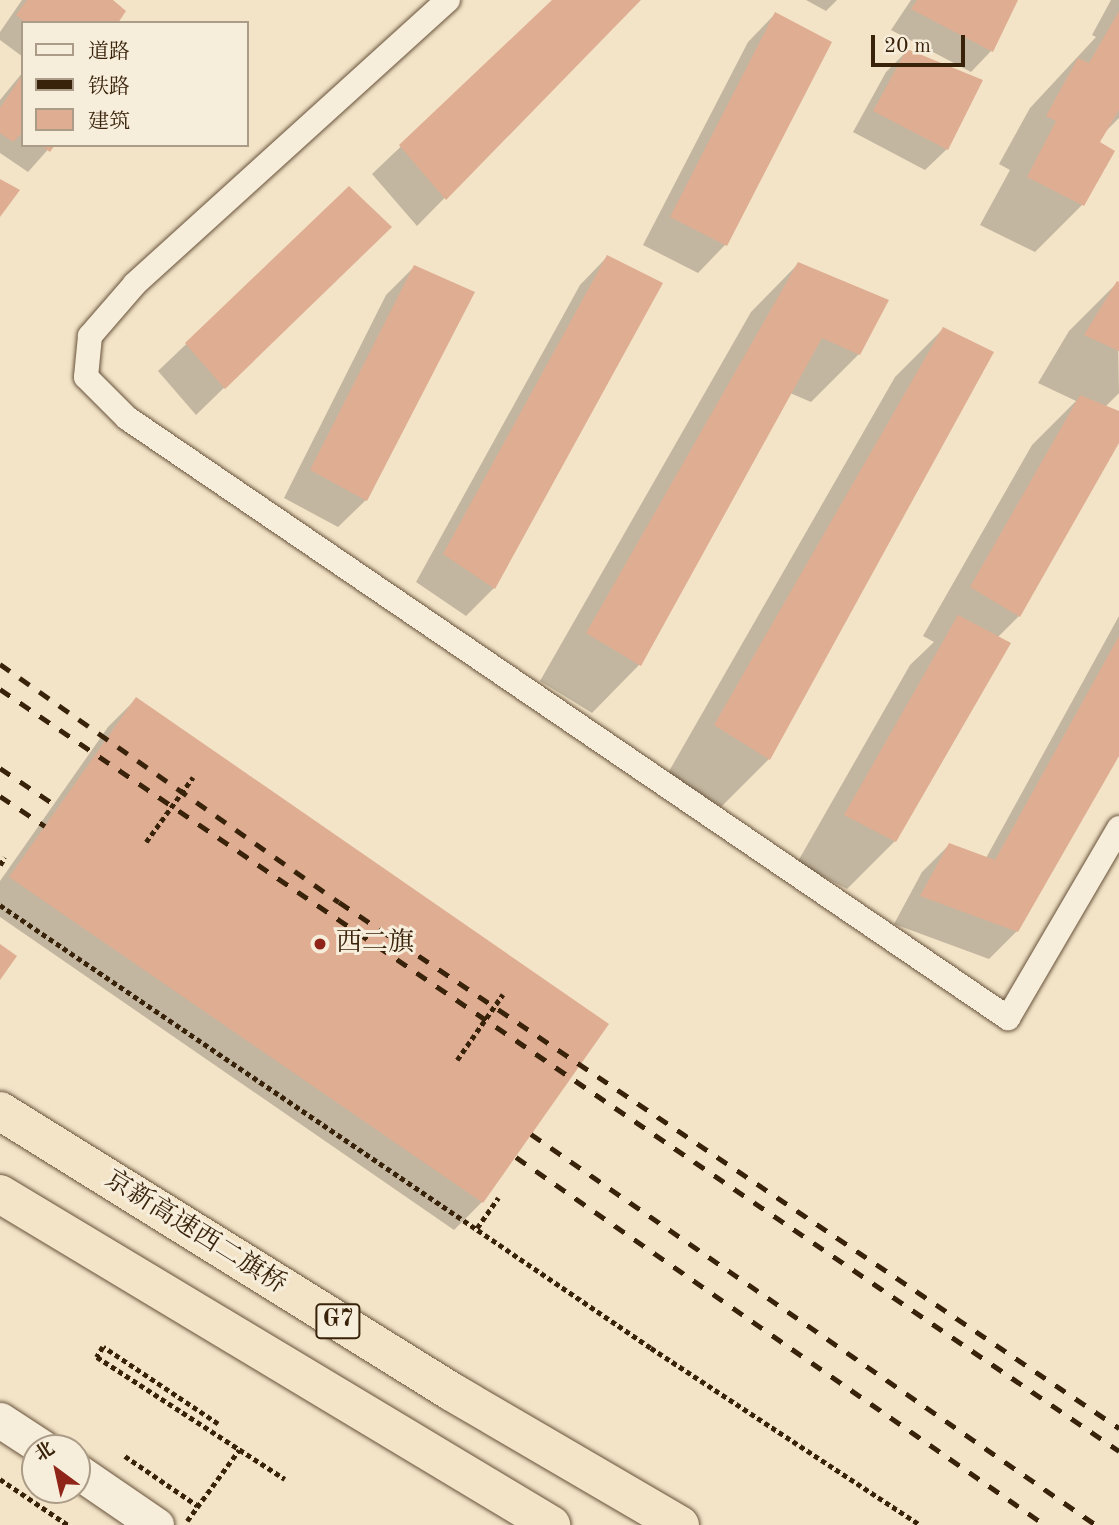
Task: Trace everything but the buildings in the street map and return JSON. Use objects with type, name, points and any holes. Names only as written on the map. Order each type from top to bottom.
[{"type":"highway","points":[[0,1102],[89,1167]]},
{"type":"highway","name":"京新高速西二旗桥","points":[[0,1111],[452,1392],[680,1525]]},
{"type":"highway","name":"G7","points":[[0,1194],[551,1525]]},
{"type":"street","points":[[448,0],[135,284],[90,336],[86,377],[127,418],[1008,1018],[1119,828]]},
{"type":"street","points":[[0,1419],[22,1434]]},
{"type":"street","points":[[91,1481],[156,1525]]},
{"type":"path","points":[[146,842],[193,777]]},
{"type":"path","points":[[0,865],[5,857]]},
{"type":"path","points":[[0,905],[920,1525]]},
{"type":"path","points":[[457,1060],[503,994]]},
{"type":"path","points":[[477,1228],[498,1198]]},
{"type":"path","points":[[218,1424],[103,1347],[97,1357],[285,1479]]},
{"type":"path","points":[[185,1525],[239,1450]]},
{"type":"path","points":[[125,1456],[198,1506]]},
{"type":"path","points":[[0,1479],[68,1525]]},
{"type":"railway","points":[[0,664],[339,902],[1119,1428]]},
{"type":"railway","points":[[0,689],[1119,1451]]},
{"type":"railway","points":[[0,768],[58,807]]},
{"type":"railway","points":[[0,796],[45,826]]},
{"type":"railway","points":[[531,1134],[1096,1525]]},
{"type":"railway","points":[[516,1157],[1045,1525]]},
{"type":"place","name":"西二旗","points":[[320,944]]}]
